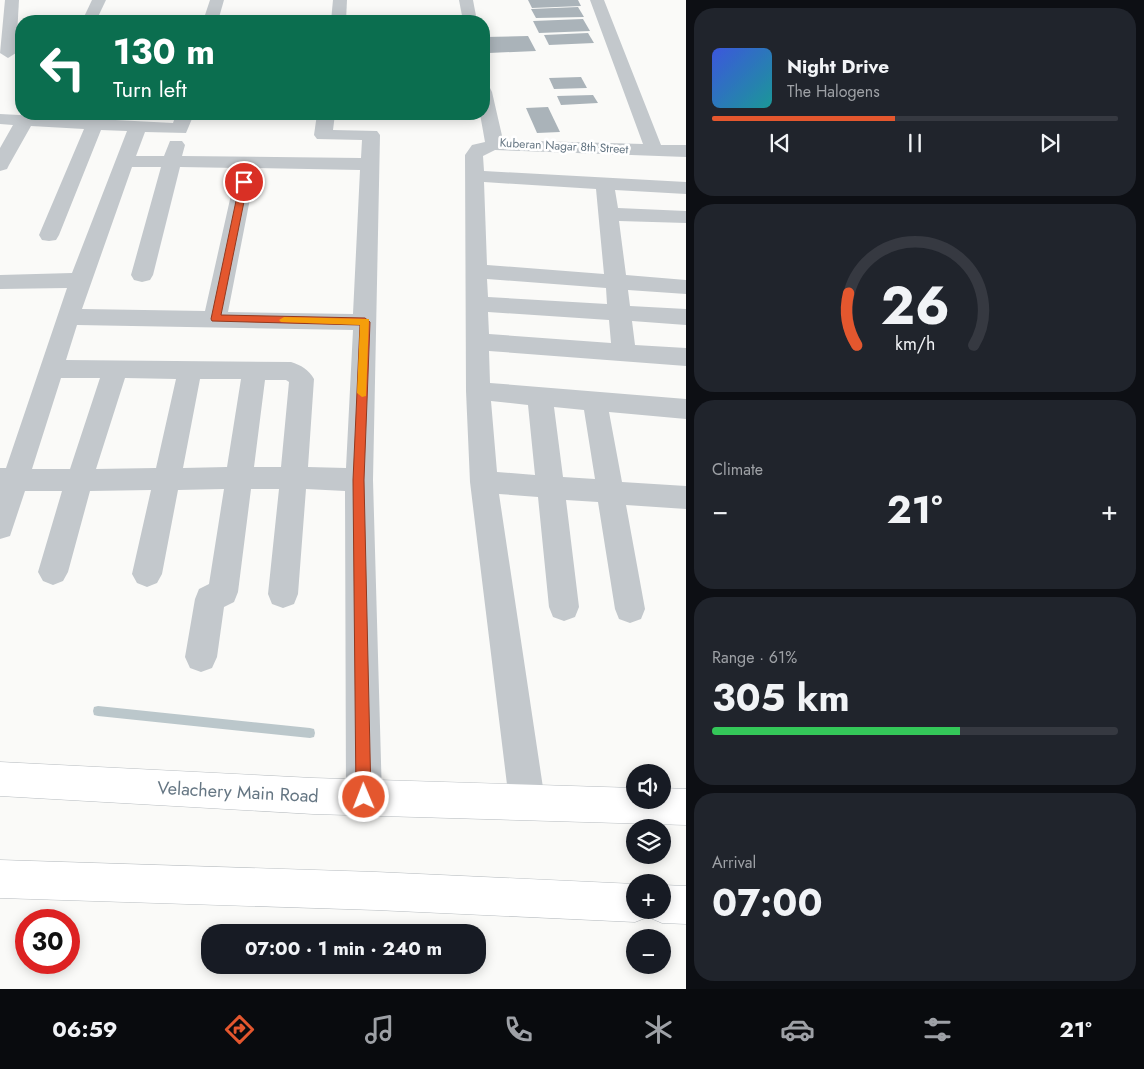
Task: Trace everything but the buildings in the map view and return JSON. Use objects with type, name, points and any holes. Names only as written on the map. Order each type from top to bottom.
[{"type":"main road","name":"Velachery Main Road","points":[[0,780],[364,797],[686,806]]},
{"type":"main road","points":[[0,879],[366,891],[626,903]]},
{"type":"main road","points":[[671,904],[686,905]]},
{"type":"street","points":[[10,53],[12,0]]},
{"type":"street","points":[[92,15],[100,0]]},
{"type":"street","points":[[213,15],[217,0]]},
{"type":"street","points":[[339,15],[340,0]]},
{"type":"street","points":[[466,0],[469,15]]},
{"type":"street","points":[[597,0],[654,150]]},
{"type":"street","points":[[0,119],[15,120]]},
{"type":"street","points":[[0,165],[25,120],[138,126],[174,120]]},
{"type":"street","points":[[142,275],[172,161],[180,120]]},
{"type":"street","points":[[325,120],[323,134],[371,136],[359,480],[364,797]]},
{"type":"street","name":"Kuberan Nagar 8th Street","points":[[490,120],[495,145],[686,151]]},
{"type":"street","points":[[49,235],[96,124]]},
{"type":"street","points":[[0,528],[7,479],[52,369],[80,280],[138,126]]},
{"type":"street","points":[[495,145],[479,149],[474,155],[478,391],[484,482],[528,801]]},
{"type":"street","points":[[125,161],[370,164]]},
{"type":"street","points":[[215,319],[248,162]]},
{"type":"street","points":[[474,176],[686,188]]},
{"type":"street","points":[[605,184],[624,353]]},
{"type":"street","points":[[608,214],[686,217]]},
{"type":"street","points":[[476,271],[686,287]]},
{"type":"street","points":[[0,282],[80,280]]},
{"type":"street","points":[[477,304],[686,317]]},
{"type":"street","points":[[68,317],[365,322]]},
{"type":"street","points":[[478,342],[686,357]]},
{"type":"street","points":[[52,369],[116,368],[254,372],[291,371],[302,379],[282,594]]},
{"type":"street","points":[[53,572],[79,480],[116,368]]},
{"type":"street","points":[[147,574],[190,370]]},
{"type":"street","points":[[201,657],[210,598],[223,592],[254,372]]},
{"type":"street","points":[[478,391],[686,409]]},
{"type":"street","points":[[540,397],[564,607]]},
{"type":"street","points":[[595,401],[612,492],[630,608]]},
{"type":"street","points":[[7,479],[79,480],[238,476],[359,480]]},
{"type":"street","points":[[484,482],[686,498]]},
{"type":"waterway","points":[[98,711],[310,733]]},
{"type":"slow traffic","points":[[284,320],[365,322],[362,393]]},
{"type":"route","points":[[244,182],[215,319],[365,322],[359,480],[364,797]]}]
